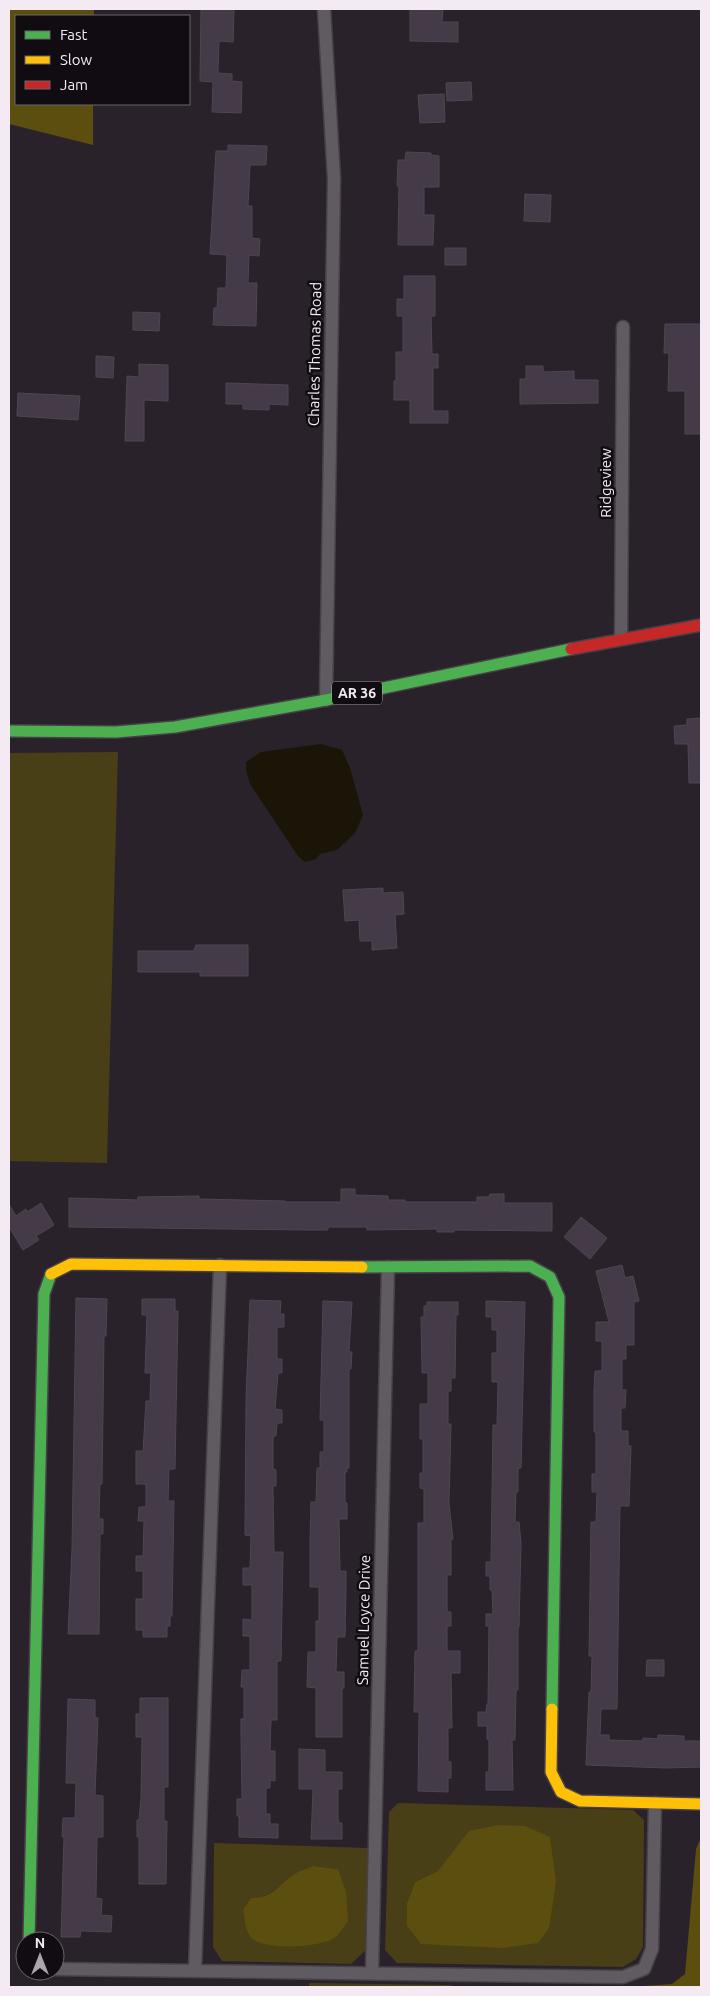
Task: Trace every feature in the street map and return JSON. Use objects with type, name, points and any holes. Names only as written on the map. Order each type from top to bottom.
[{"type":"street","name":"Charles Thomas Road","points":[[324,9],[334,179],[326,700]]},
{"type":"street","name":"Ridgeview","points":[[621,639],[623,327]]},
{"type":"street","name":"AR 36","points":[[9,731],[116,732],[175,727],[326,700],[701,624]]},
{"type":"street","points":[[29,1931],[44,1294],[51,1274],[71,1264],[388,1267],[530,1266],[550,1277],[559,1297],[551,1772],[561,1792],[580,1801],[701,1804]]},
{"type":"street","points":[[195,1971],[220,1265]]},
{"type":"street","name":"Samuel Loyce Drive","points":[[372,1973],[388,1267]]},
{"type":"street","points":[[65,1968],[623,1977],[644,1969],[652,1949],[655,1803]]},
{"type":"shaded area","points":[[9,9],[94,9],[94,15],[15,15],[15,105],[93,105],[93,145],[9,124]]},
{"type":"shaded area","points":[[321,744],[342,750],[350,768],[363,815],[355,833],[337,850],[320,854],[316,859],[305,862],[298,856],[250,784],[246,762],[261,752]]},
{"type":"shaded area","points":[[118,752],[107,1163],[9,1161],[9,753]]},
{"type":"shaded area","points":[[398,1803],[633,1810],[644,1820],[643,1947],[636,1959],[623,1967],[397,1963],[385,1950],[389,1812]],"holes":[[[438,1871],[407,1903],[415,1882]]]},
{"type":"shaded area","points":[[499,1825],[525,1826],[550,1837],[556,1882],[549,1928],[538,1943],[503,1948],[421,1944],[407,1926],[407,1903],[415,1882],[438,1871],[469,1831]]},
{"type":"shaded area","points":[[701,1838],[701,1987],[629,1987],[672,1984],[685,1974],[696,1849]]},
{"type":"shaded area","points":[[214,1843],[368,1848],[367,1949],[351,1964],[222,1961],[213,1947]],"holes":[[[313,1866],[338,1869],[243,1909],[251,1898],[269,1894],[299,1871]]]},
{"type":"shaded area","points":[[313,1866],[338,1869],[346,1892],[348,1921],[340,1933],[330,1940],[309,1945],[271,1945],[254,1940],[247,1930],[243,1909],[251,1898],[269,1894],[293,1874]]},
{"type":"shaded area","points":[[309,1983],[451,1985],[453,1987],[309,1987]]},
{"type":"building","points":[[201,9],[234,9],[233,42],[219,41],[218,73],[232,74],[232,81],[242,82],[241,113],[212,112],[213,82],[200,81]]},
{"type":"building","points":[[410,9],[443,9],[442,22],[458,22],[458,42],[410,41]]},
{"type":"building","points":[[471,82],[472,100],[447,101],[446,83]]},
{"type":"building","points":[[444,94],[445,122],[420,123],[418,95]]},
{"type":"building","points":[[228,145],[267,146],[266,165],[250,165],[248,206],[252,206],[252,238],[260,239],[259,256],[249,255],[248,283],[257,283],[256,326],[213,325],[214,308],[217,308],[218,288],[226,288],[227,255],[210,254],[216,151],[228,151]]},
{"type":"building","points":[[406,152],[431,153],[431,155],[439,156],[439,187],[424,187],[424,215],[434,215],[433,245],[398,245],[398,160],[405,160]]},
{"type":"building","points":[[525,194],[551,195],[550,222],[524,221]]},
{"type":"building","points":[[445,248],[466,248],[466,265],[445,265]]},
{"type":"building","points":[[404,276],[435,276],[435,316],[431,316],[432,354],[438,354],[438,368],[433,368],[433,411],[448,411],[448,423],[410,423],[410,400],[394,400],[396,352],[403,352],[403,316],[397,316],[397,299],[404,299]]},
{"type":"building","points":[[133,312],[160,313],[159,331],[133,330]]},
{"type":"building","points":[[665,324],[701,324],[701,434],[685,434],[685,391],[668,391],[669,353],[664,353]]},
{"type":"building","points":[[96,356],[114,357],[113,378],[96,377]]},
{"type":"building","points":[[139,364],[168,365],[168,401],[144,400],[144,441],[125,441],[127,376],[139,377]]},
{"type":"building","points":[[526,366],[543,366],[543,372],[574,371],[574,380],[598,380],[598,403],[520,404],[520,379],[526,379]]},
{"type":"building","points":[[226,383],[288,385],[288,405],[269,404],[269,410],[243,409],[243,404],[226,404]]},
{"type":"building","points":[[18,393],[80,396],[78,420],[17,416]]},
{"type":"building","points":[[701,718],[701,783],[689,783],[688,744],[675,744],[674,726],[687,725],[687,719]]},
{"type":"building","points":[[383,888],[383,893],[403,892],[404,914],[395,915],[397,948],[372,950],[372,941],[360,941],[359,920],[345,921],[343,890]]},
{"type":"building","points":[[196,945],[248,945],[248,976],[200,976],[200,972],[138,972],[138,951],[194,951]]},
{"type":"building","points":[[341,1189],[355,1189],[355,1195],[388,1196],[388,1200],[405,1200],[405,1202],[477,1202],[477,1197],[489,1197],[490,1194],[504,1194],[504,1203],[552,1203],[552,1231],[454,1230],[454,1232],[437,1232],[437,1229],[367,1230],[367,1227],[328,1227],[328,1230],[305,1230],[69,1227],[69,1198],[138,1200],[138,1197],[199,1196],[199,1199],[341,1202]]},
{"type":"building","points":[[41,1203],[54,1225],[36,1236],[39,1240],[23,1250],[9,1227],[9,1204],[16,1216],[26,1209],[27,1212]]},
{"type":"building","points":[[581,1217],[607,1238],[590,1259],[564,1237]]},
{"type":"building","points":[[622,1265],[625,1278],[633,1276],[639,1301],[634,1302],[634,1345],[626,1345],[626,1359],[622,1359],[622,1390],[626,1390],[625,1408],[621,1408],[621,1431],[628,1431],[628,1446],[631,1446],[629,1506],[620,1506],[617,1709],[601,1709],[600,1735],[609,1735],[609,1740],[643,1741],[643,1738],[658,1739],[658,1735],[684,1736],[684,1741],[701,1741],[701,1767],[666,1768],[586,1765],[592,1656],[589,1656],[591,1522],[596,1522],[597,1492],[592,1492],[592,1474],[596,1474],[594,1390],[595,1371],[602,1371],[602,1341],[596,1341],[596,1322],[609,1322],[596,1271]]},
{"type":"building","points":[[76,1298],[107,1299],[106,1336],[104,1336],[102,1484],[100,1484],[99,1519],[103,1519],[103,1534],[100,1534],[99,1634],[68,1634],[72,1549]]},
{"type":"building","points":[[142,1299],[175,1299],[175,1311],[178,1311],[175,1469],[169,1469],[168,1501],[174,1501],[172,1616],[170,1616],[170,1626],[167,1626],[167,1637],[143,1637],[143,1630],[136,1630],[136,1599],[143,1599],[143,1571],[136,1571],[136,1556],[143,1556],[144,1521],[138,1521],[139,1507],[146,1507],[146,1484],[136,1484],[136,1451],[143,1451],[146,1401],[150,1401],[151,1373],[145,1373],[147,1315],[142,1315]]},
{"type":"building","points":[[250,1300],[281,1301],[280,1314],[284,1314],[284,1327],[277,1327],[277,1359],[282,1359],[282,1373],[278,1373],[275,1409],[282,1410],[282,1423],[277,1423],[276,1436],[273,1436],[273,1469],[276,1470],[276,1486],[273,1486],[274,1552],[283,1552],[281,1661],[277,1661],[277,1720],[271,1720],[270,1751],[275,1751],[275,1781],[270,1780],[270,1788],[266,1788],[266,1814],[270,1814],[270,1824],[278,1824],[278,1838],[239,1837],[239,1816],[237,1816],[237,1799],[242,1799],[241,1719],[244,1719],[244,1687],[241,1687],[242,1670],[250,1670],[250,1636],[243,1636],[243,1619],[252,1620],[252,1585],[243,1585],[243,1568],[250,1568],[251,1536],[245,1535],[246,1400]]},
{"type":"building","points":[[323,1301],[352,1302],[349,1352],[352,1352],[351,1369],[349,1369],[349,1468],[345,1472],[347,1519],[339,1519],[340,1571],[346,1571],[345,1637],[337,1637],[336,1672],[344,1672],[344,1688],[342,1688],[342,1737],[316,1737],[316,1688],[307,1687],[308,1652],[316,1652],[316,1621],[319,1621],[319,1587],[310,1587],[310,1542],[311,1502],[316,1502],[317,1468],[320,1468],[320,1452],[324,1452],[324,1420],[320,1420]]},
{"type":"building","points":[[486,1301],[525,1302],[521,1468],[518,1468],[515,1522],[519,1522],[521,1543],[518,1690],[516,1690],[515,1740],[512,1740],[513,1790],[486,1790],[486,1772],[489,1772],[489,1740],[487,1739],[487,1726],[478,1726],[478,1712],[486,1712],[488,1704],[489,1626],[486,1626],[486,1614],[493,1614],[492,1590],[490,1590],[490,1576],[486,1576],[486,1562],[491,1562],[493,1425],[497,1425],[498,1382],[492,1382],[492,1353],[497,1353],[497,1330],[492,1330],[492,1317],[486,1317]]},
{"type":"building","points":[[427,1302],[458,1302],[455,1378],[451,1378],[451,1391],[448,1391],[448,1424],[451,1424],[449,1504],[453,1539],[451,1539],[451,1575],[447,1575],[447,1612],[451,1612],[451,1626],[447,1626],[447,1651],[460,1651],[460,1673],[451,1673],[452,1728],[448,1728],[448,1762],[451,1762],[451,1778],[448,1778],[448,1792],[418,1791],[419,1712],[414,1712],[415,1651],[418,1651],[418,1523],[424,1523],[424,1489],[420,1488],[420,1473],[423,1473],[423,1439],[420,1439],[420,1404],[428,1404],[428,1373],[422,1373],[421,1317],[424,1317],[424,1306],[427,1306]]},
{"type":"building","points":[[647,1660],[664,1660],[664,1676],[646,1676]]},
{"type":"building","points":[[140,1698],[168,1698],[168,1787],[164,1787],[164,1821],[167,1821],[166,1884],[139,1884],[137,1820],[139,1820],[141,1798],[142,1737],[136,1737],[136,1714],[140,1714]]},
{"type":"building","points":[[68,1699],[95,1700],[95,1718],[98,1718],[95,1795],[103,1796],[103,1837],[97,1837],[96,1898],[102,1899],[101,1915],[112,1916],[111,1932],[81,1931],[80,1937],[65,1937],[65,1931],[61,1931],[63,1818],[75,1818],[76,1783],[66,1783]]},
{"type":"building","points":[[299,1749],[325,1750],[325,1772],[342,1772],[342,1789],[338,1789],[338,1819],[339,1823],[342,1823],[342,1839],[311,1839],[313,1789],[299,1789]]},
{"type":"traffic: fast","points":[[9,731],[116,732],[175,727],[326,700],[571,649]]},
{"type":"traffic: fast","points":[[362,1267],[530,1266],[550,1277],[559,1297],[552,1709]]},
{"type":"traffic: fast","points":[[29,1931],[44,1294],[51,1274]]},
{"type":"traffic: slow","points":[[51,1274],[71,1264],[362,1267]]},
{"type":"traffic: slow","points":[[552,1709],[551,1772],[561,1792],[580,1801],[701,1804]]},
{"type":"traffic: jam","points":[[571,649],[701,625]]}]
